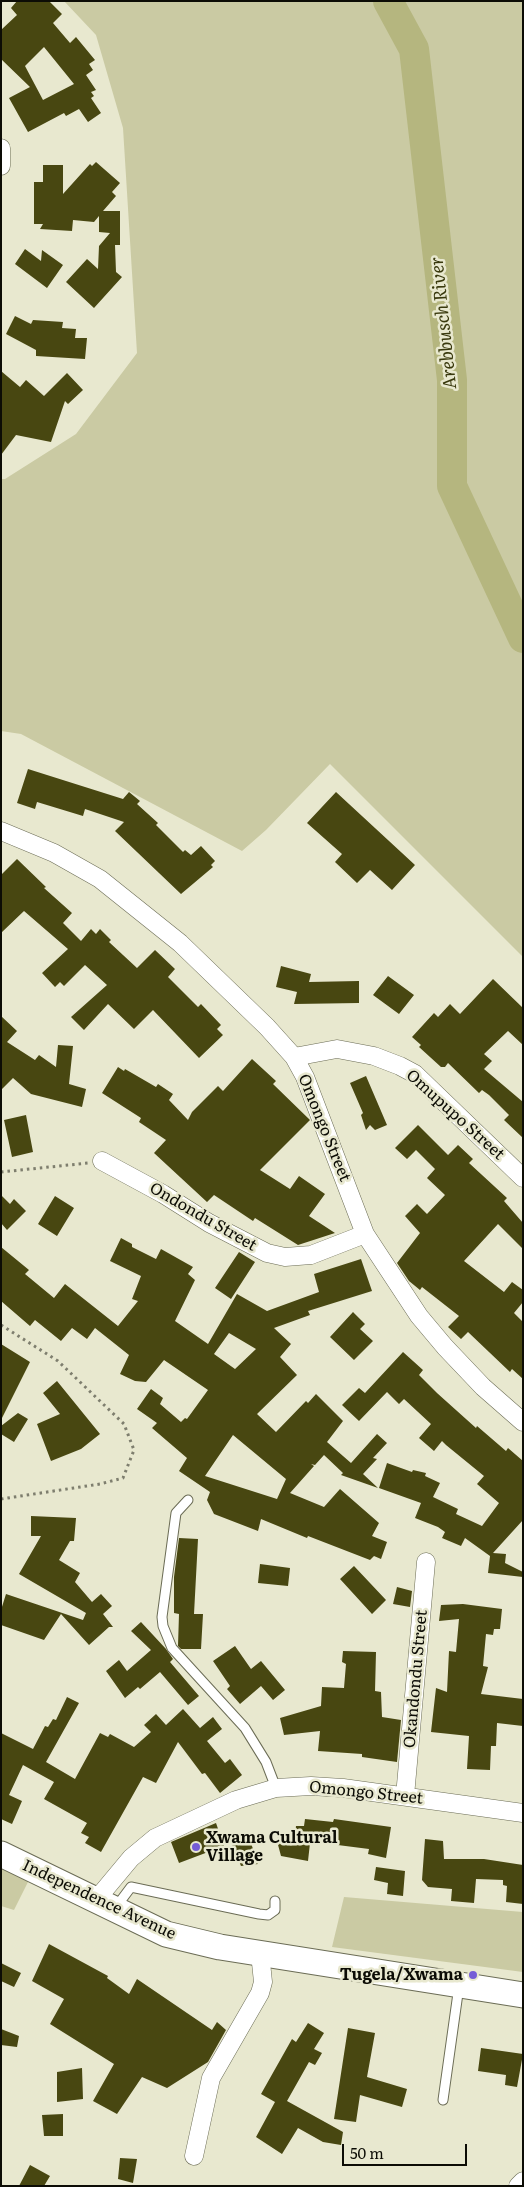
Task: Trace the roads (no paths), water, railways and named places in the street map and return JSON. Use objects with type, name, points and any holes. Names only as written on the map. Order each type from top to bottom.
[{"type":"main road","name":"Independence Avenue","points":[[1,1854],[166,1934],[260,1953],[523,1995]]},
{"type":"street","points":[[1,148],[1,166]]},
{"type":"street","name":"Omongo Street","points":[[1,831],[54,853],[100,879],[180,943],[267,1026],[294,1058],[305,1077],[365,1234],[419,1316],[445,1347],[483,1387],[523,1422]]},
{"type":"street","name":"Omupupo Street","points":[[294,1058],[337,1049],[374,1056],[400,1066],[415,1074],[523,1178]]},
{"type":"street","name":"Ondondu Street","points":[[102,1162],[163,1194],[209,1223],[268,1253],[285,1257],[311,1255],[365,1234]]},
{"type":"street","name":"Okandondu Street","points":[[405,1796],[426,1562]]},
{"type":"street","name":"Omongo Street","points":[[105,1905],[131,1858],[155,1838],[236,1800],[276,1788],[311,1786],[343,1788],[523,1813]]},
{"type":"street","points":[[194,2156],[211,2078],[260,1993],[263,1982],[260,1953]]},
{"type":"street","points":[[518,2186],[523,2181]]},
{"type":"lane","points":[[188,1500],[176,1513],[162,1617],[163,1626],[172,1648],[245,1728],[266,1762],[276,1788]]},
{"type":"lane","points":[[105,1905],[132,1887],[268,1915],[275,1910],[274,1901]]},
{"type":"lane","points":[[443,2100],[460,1986]]},
{"type":"waterway","name":"Arebbusch River","points":[[388,1],[414,49],[452,380],[452,486],[523,638]]},
{"type":"place","name":"Xwama Cultural Village","points":[[196,1847]]},
{"type":"place","name":"Tugela/Xwama","points":[[473,1975]]}]
